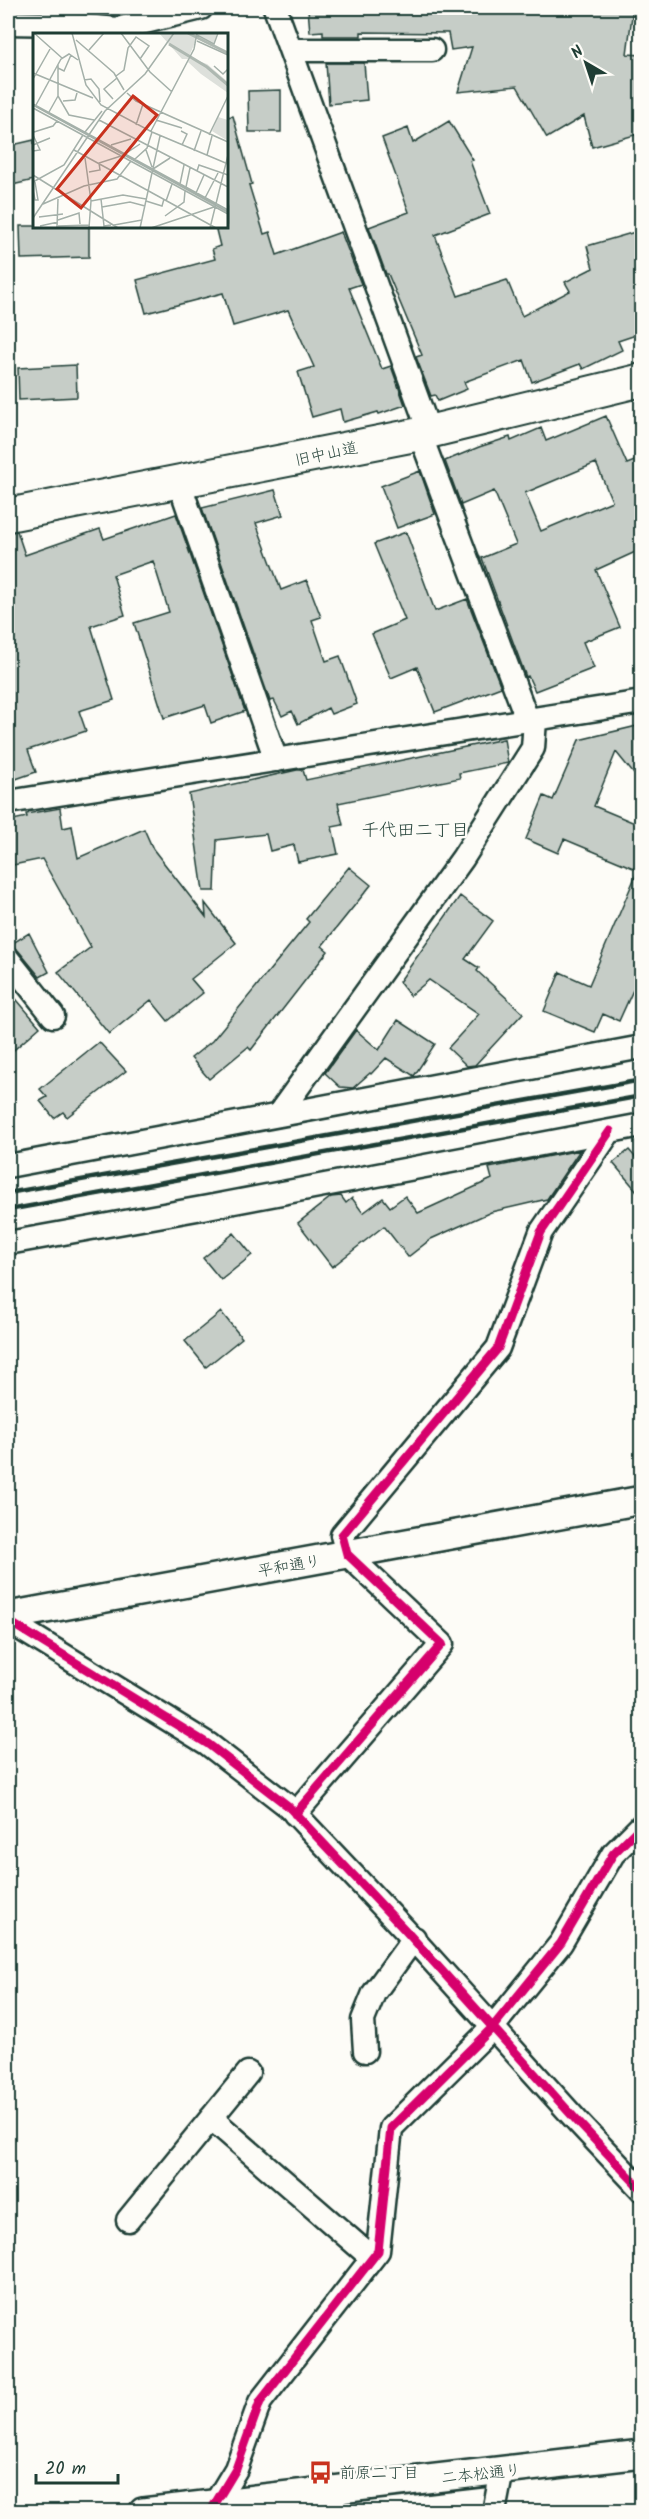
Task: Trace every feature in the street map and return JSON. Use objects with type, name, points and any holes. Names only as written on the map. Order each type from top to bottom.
[{"type":"main road","name":"旧中山道","points":[[8,515],[424,433],[642,380]]},
{"type":"street","points":[[8,23],[64,24],[117,29],[201,8]]},
{"type":"street","points":[[275,8],[424,433],[531,720],[532,748],[463,858],[278,1115]]},
{"type":"street","points":[[291,50],[432,50]]},
{"type":"street","points":[[179,482],[276,760]]},
{"type":"street","points":[[8,802],[642,702]]},
{"type":"street","points":[[8,959],[53,1016]]},
{"type":"street","points":[[8,1166],[640,1044]]},
{"type":"street","points":[[8,1243],[208,1208],[642,1125]]},
{"type":"street","points":[[295,1814],[442,1644],[347,1554],[342,1535],[498,1348],[541,1232],[610,1131]]},
{"type":"street","name":"平和通り","points":[[8,1618],[642,1500]]},
{"type":"street","points":[[8,1618],[208,1744],[295,1814],[414,1938],[492,2028],[642,2190]]},
{"type":"street","points":[[212,2507],[236,2469],[260,2402],[378,2252],[390,2128],[492,2028],[561,1943],[613,1854],[642,1825]]},
{"type":"street","points":[[365,2051],[363,2020],[374,1993],[414,1938]]},
{"type":"street","points":[[128,2220],[248,2073]]},
{"type":"street","points":[[212,2118],[372,2258]]},
{"type":"street","name":"二本松通り","points":[[142,2511],[212,2507],[642,2454]]},
{"type":"street","points":[[494,2511],[501,2470]]},
{"type":"building","points":[[633,8],[627,54],[642,55],[642,133],[592,147],[584,116],[547,138],[517,86],[458,92],[472,47],[451,50],[448,33],[361,32],[361,36],[323,36],[323,31],[310,32],[308,9]]},
{"type":"building","points":[[326,63],[364,63],[367,100],[329,104]]},
{"type":"building","points":[[281,90],[281,132],[249,132],[248,91]]},
{"type":"building","points":[[233,116],[252,184],[249,185],[264,234],[270,232],[277,255],[341,232],[361,284],[349,288],[382,369],[391,366],[405,405],[379,414],[378,412],[343,422],[340,409],[312,417],[298,372],[314,367],[288,310],[233,326],[223,293],[146,313],[137,280],[215,259],[212,249],[220,246],[216,228],[228,228],[228,117]]},
{"type":"building","points":[[449,121],[473,160],[470,161],[490,214],[435,235],[458,296],[507,280],[522,316],[570,291],[565,282],[593,268],[587,246],[642,230],[642,333],[618,341],[622,350],[583,369],[580,364],[532,382],[524,360],[464,382],[467,389],[438,401],[435,395],[431,396],[416,357],[422,355],[388,274],[386,274],[369,227],[409,212],[382,138],[408,128],[413,143]]},
{"type":"building","points":[[33,140],[33,180],[8,186],[8,146]]},
{"type":"building","points":[[20,226],[89,228],[89,257],[21,259]]},
{"type":"building","points":[[76,365],[77,397],[19,400],[18,368]]},
{"type":"building","points":[[606,416],[627,464],[642,458],[642,549],[596,570],[620,627],[583,642],[594,668],[535,691],[528,676],[526,677],[482,558],[516,544],[494,491],[461,505],[445,461],[510,437],[511,441],[541,428],[546,441]],"holes":[[[596,463],[612,501],[541,531],[525,493]]]},
{"type":"building","points":[[420,471],[435,514],[397,528],[381,486]]},
{"type":"building","points":[[275,490],[283,515],[256,523],[281,590],[307,580],[321,617],[312,620],[326,661],[340,656],[357,704],[331,714],[328,708],[298,724],[292,711],[282,716],[274,700],[270,701],[202,508]]},
{"type":"building","points":[[176,514],[245,711],[211,723],[205,705],[164,718],[134,623],[169,612],[153,561],[113,575],[125,615],[91,626],[114,700],[79,711],[86,731],[28,750],[36,772],[13,780],[8,764],[8,532],[17,531],[25,555],[100,529],[104,539]]},
{"type":"building","points":[[406,532],[435,611],[467,599],[501,687],[435,712],[417,667],[391,678],[372,634],[405,620],[374,544]]},
{"type":"building","points":[[637,726],[642,746],[642,784],[616,752],[594,806],[642,826],[642,970],[619,1021],[603,1014],[595,1032],[544,1011],[560,972],[589,985],[638,870],[564,839],[558,853],[526,839],[544,796],[553,800],[579,740]]},
{"type":"building","points":[[504,739],[508,763],[459,773],[460,778],[338,803],[343,825],[332,827],[338,854],[298,862],[294,845],[270,851],[266,834],[217,840],[215,891],[203,891],[189,794],[297,770],[303,770],[306,780]]},
{"type":"building","points":[[60,808],[63,828],[72,826],[78,858],[144,829],[153,849],[206,917],[205,903],[236,943],[191,979],[203,993],[168,1021],[151,1000],[109,1034],[58,972],[91,947],[42,859],[8,866],[8,821],[27,817],[26,814]]},
{"type":"building","points":[[349,867],[371,885],[322,946],[328,951],[251,1050],[248,1047],[209,1079],[191,1058],[212,1041],[309,922],[306,919]]},
{"type":"building","points":[[460,896],[493,921],[465,959],[479,968],[477,971],[523,1013],[475,1065],[467,1066],[448,1048],[479,1014],[429,980],[410,996],[399,982]]},
{"type":"building","points":[[29,933],[49,972],[40,977],[18,950],[8,946]]},
{"type":"building","points":[[8,980],[16,990],[11,993],[40,1027],[8,1055]]},
{"type":"building","points":[[398,1020],[435,1044],[414,1076],[386,1058],[353,1088],[340,1087],[325,1073],[356,1030],[379,1050]]},
{"type":"building","points":[[99,1042],[126,1071],[67,1117],[63,1112],[54,1118],[40,1101],[47,1097],[40,1089]]},
{"type":"building","points":[[580,1150],[547,1199],[491,1212],[431,1239],[408,1257],[384,1226],[332,1267],[298,1223],[331,1197],[341,1196],[346,1203],[352,1198],[363,1213],[383,1198],[390,1207],[405,1196],[418,1213],[492,1179],[489,1168]]},
{"type":"building","points":[[629,1150],[642,1165],[642,1197],[613,1163]]},
{"type":"building","points":[[234,1233],[252,1255],[221,1280],[203,1258]]},
{"type":"building","points":[[221,1312],[242,1338],[206,1367],[185,1341]]},
{"type":"railway","points":[[8,1193],[642,1080]]},
{"type":"railway","points":[[8,1210],[642,1096]]},
{"type":"cycle path","points":[[295,1814],[442,1644],[347,1554],[342,1535],[498,1348],[541,1232],[610,1131]]},
{"type":"cycle path","points":[[8,1621],[208,1744],[288,1806],[405,1930],[642,2190]]},
{"type":"cycle path","points":[[210,2512],[236,2469],[260,2402],[378,2251],[391,2128],[492,2028],[561,1943],[613,1854],[642,1825]]},
{"type":"place","name":"前原二丁目","points":[[321,2472]]},
{"type":"district","name":"千代田二丁目","points":[[415,830]]}]
